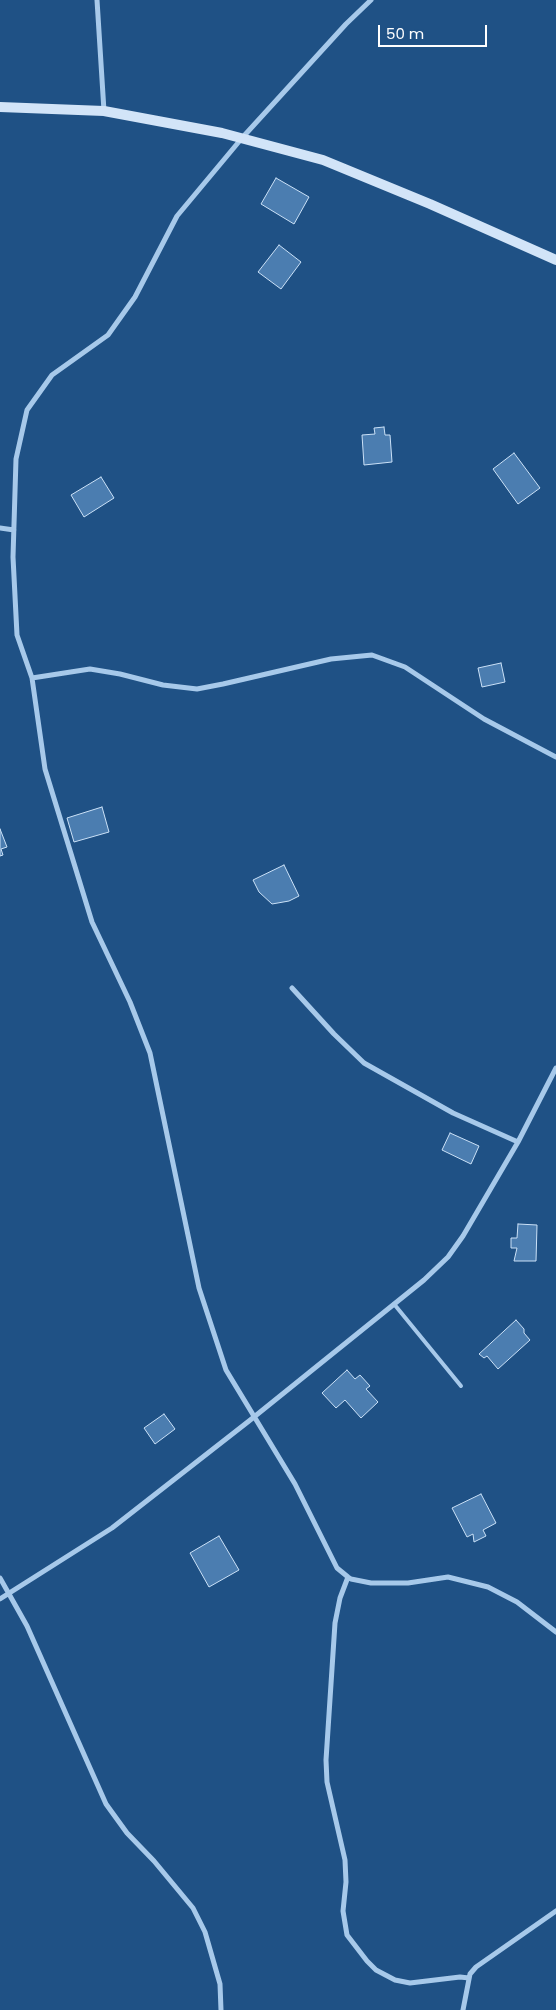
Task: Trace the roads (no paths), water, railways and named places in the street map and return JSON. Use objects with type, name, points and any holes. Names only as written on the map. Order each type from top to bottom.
[{"type":"main road","points":[[0,107],[104,111],[222,133],[323,160],[430,204],[556,260]]},
{"type":"street","points":[[97,0],[104,111]]},
{"type":"street","points":[[371,0],[346,24],[242,138],[177,216],[134,297],[108,335],[52,375],[27,410],[16,459],[13,557],[17,635],[32,678],[45,769],[92,922],[130,1002],[150,1053],[199,1288],[226,1370],[295,1484],[337,1568],[348,1577],[371,1583],[408,1584],[448,1577],[488,1587],[517,1602],[556,1632]]},
{"type":"street","points":[[0,528],[14,530]]},
{"type":"street","points":[[32,678],[90,668],[163,685],[196,689],[331,659],[372,655],[405,667],[484,719],[556,757]]},
{"type":"street","points":[[292,988],[334,1034],[364,1063],[453,1114],[518,1142]]},
{"type":"street","points":[[0,1599],[112,1528],[254,1417],[394,1304],[448,1257],[467,1229],[518,1142],[556,1068]]},
{"type":"street","points":[[348,1577],[340,1598],[336,1623],[326,1760],[327,1782],[345,1860],[346,1882],[343,1911],[347,1935],[376,1970],[396,1980],[410,1983],[469,1978]]},
{"type":"street","points":[[0,1578],[27,1626],[106,1804],[126,1833],[154,1861],[193,1908],[205,1932],[220,1984],[221,2010]]},
{"type":"street","points":[[463,2010],[469,1978],[476,1967],[556,1911]]},
{"type":"lane","points":[[394,1304],[460,1386]]}]
